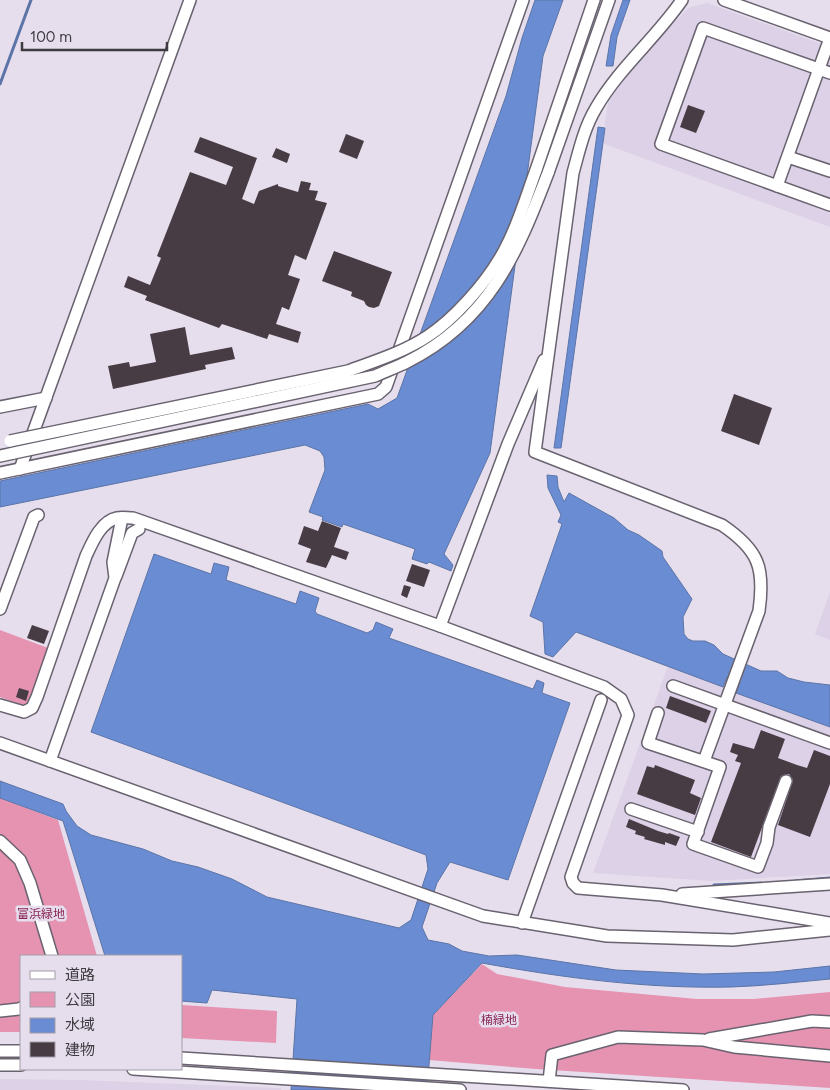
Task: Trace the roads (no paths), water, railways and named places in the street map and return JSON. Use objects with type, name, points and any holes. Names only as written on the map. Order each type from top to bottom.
[{"type":"street","points":[[20,469],[190,0]]},
{"type":"street","points":[[0,473],[382,392],[389,378],[523,0]]},
{"type":"street","points":[[5,442],[348,370],[388,357],[420,341],[447,321],[471,297],[500,259],[517,222],[594,0]]},
{"type":"street","points":[[0,456],[375,376],[408,362],[440,342],[462,324],[488,296],[508,266],[526,229],[548,173],[609,0]]},
{"type":"street","points":[[682,0],[614,82],[596,108],[581,140],[573,173],[536,452],[722,525],[740,538],[755,556],[761,575],[762,592],[759,611],[704,761]]},
{"type":"street","points":[[724,0],[830,38],[824,71],[777,186]]},
{"type":"street","points":[[824,71],[703,28],[661,144],[830,205]]},
{"type":"street","points":[[788,156],[830,171]]},
{"type":"street","points":[[440,626],[508,444],[550,347]]},
{"type":"street","points":[[0,407],[46,398]]},
{"type":"street","points":[[0,609],[34,517],[38,515]]},
{"type":"street","points":[[0,705],[24,712],[32,708],[94,538],[106,524],[116,518],[133,518],[440,626],[604,687],[621,699],[628,715],[571,877],[573,883],[578,888],[662,895],[830,923]]},
{"type":"street","points":[[115,578],[113,562],[122,518]]},
{"type":"street","points":[[50,761],[132,533],[139,529]]},
{"type":"street","points":[[673,686],[830,743]]},
{"type":"street","points":[[522,923],[601,700]]},
{"type":"street","points":[[658,713],[648,743],[720,767],[693,844],[758,867],[767,844],[769,828],[786,781]]},
{"type":"street","points":[[0,743],[483,916],[607,936],[733,940],[830,930]]},
{"type":"street","points":[[631,809],[698,832]]},
{"type":"street","points":[[0,841],[20,860],[30,883],[52,955]]},
{"type":"street","points":[[662,895],[830,884]]},
{"type":"street","points":[[0,1010],[20,1008]]},
{"type":"street","points":[[703,1040],[812,1022],[830,1022]]},
{"type":"street","points":[[549,1081],[552,1055],[618,1037],[703,1040],[734,1047],[830,1056]]},
{"type":"street","points":[[0,1051],[20,1051]]},
{"type":"street","points":[[182,1058],[683,1090]]},
{"type":"street","points":[[0,1065],[20,1065]]},
{"type":"street","points":[[150,1070],[460,1090]]},
{"type":"water","points":[[535,0],[563,0],[543,56],[490,453],[444,554],[453,565],[451,571],[429,562],[427,564],[412,559],[415,549],[343,524],[342,527],[322,520],[323,517],[309,512],[325,470],[324,457],[320,451],[305,445],[0,507],[0,481],[368,404],[378,409],[397,398],[506,96]]},
{"type":"water","points":[[623,0],[630,0],[617,37],[613,66],[606,66],[611,35]]},
{"type":"water","points":[[598,127],[605,128],[561,448],[554,448]]},
{"type":"water","points":[[547,475],[557,476],[558,487],[564,502],[569,493],[614,518],[628,530],[639,535],[662,551],[663,557],[692,599],[683,617],[684,634],[688,639],[705,641],[714,645],[723,654],[761,671],[777,671],[788,678],[830,685],[830,727],[736,693],[740,682],[727,677],[723,687],[576,632],[553,657],[545,654],[543,622],[530,616],[562,524],[558,522],[561,515],[548,488]]},
{"type":"water","points":[[154,554],[211,574],[214,563],[229,567],[226,580],[296,604],[300,591],[319,598],[315,611],[317,614],[367,633],[373,630],[376,622],[393,629],[389,638],[533,689],[537,680],[544,683],[542,693],[570,703],[508,880],[450,862],[437,883],[422,927],[428,940],[449,944],[462,951],[489,956],[517,955],[616,970],[703,974],[774,972],[830,966],[830,979],[768,985],[669,986],[575,978],[482,963],[433,1015],[427,1090],[291,1090],[297,999],[212,990],[207,1003],[182,1001],[182,955],[105,955],[63,821],[0,798],[0,781],[63,804],[77,826],[91,835],[143,849],[172,861],[198,867],[232,879],[267,897],[399,928],[411,920],[428,869],[426,855],[91,732]]},
{"type":"waterway","points":[[0,84],[31,0]]},
{"type":"waterway","points":[[795,881],[830,878]]},
{"type":"waterway","points":[[714,885],[761,883]]},
{"type":"park label","name":"富浜緑地","points":[[41,914]]},
{"type":"park label","name":"楠緑地","points":[[499,1020]]}]
